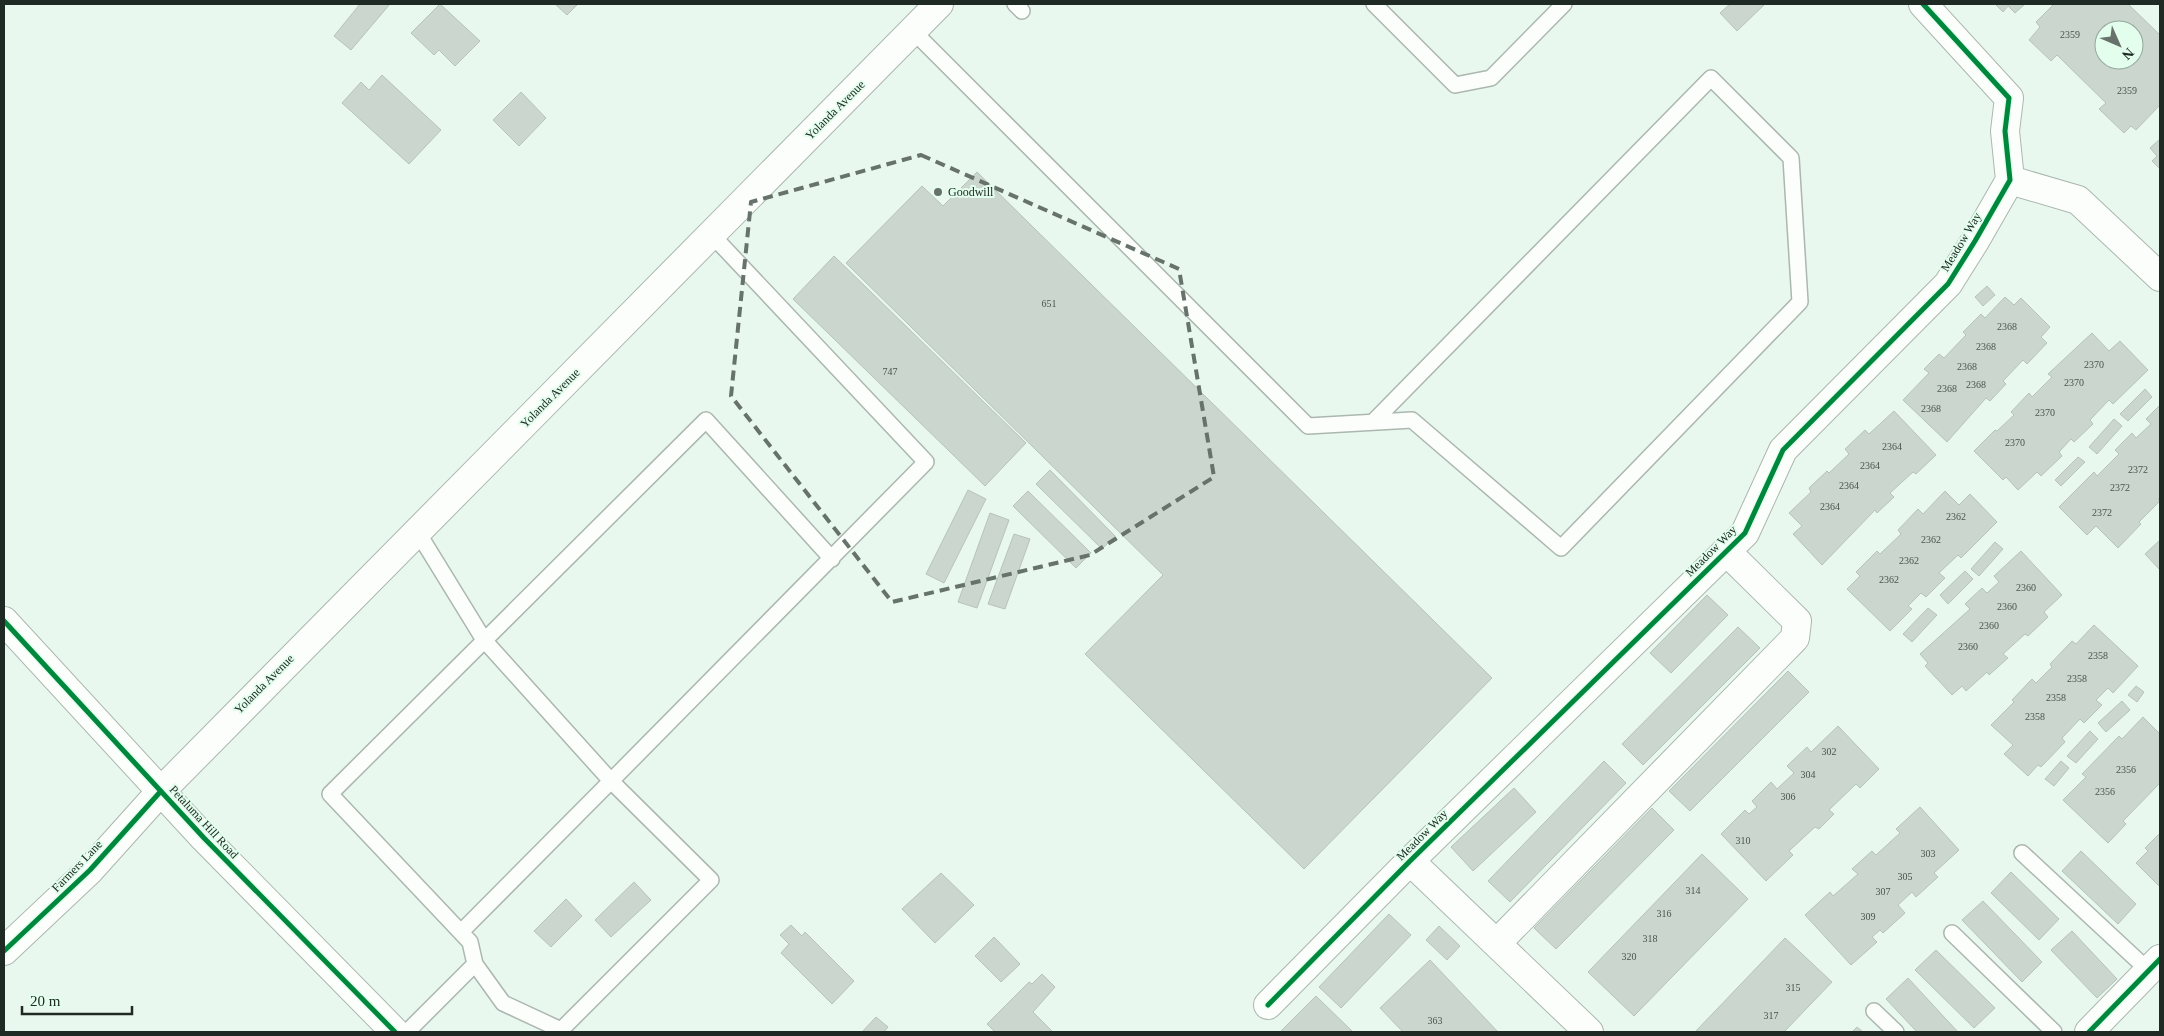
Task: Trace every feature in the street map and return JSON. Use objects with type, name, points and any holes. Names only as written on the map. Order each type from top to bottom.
[{"type":"street","name":"Yolanda Avenue","points":[[161,791],[939,4]]},
{"type":"street","points":[[1923,4],[2009,98],[2005,131],[2010,180],[2078,200],[2160,277]]},
{"type":"street","name":"Meadow Way","points":[[1268,1005],[1410,861],[1745,533],[1783,450],[1948,284],[2010,180]]},
{"type":"street","name":"Meadow Way","points":[[1497,943],[1795,638],[1797,621],[1726,551]]},
{"type":"street","name":"Petaluma Hill Road","points":[[4,621],[161,791],[395,1032]]},
{"type":"street","name":"Farmers Lane","points":[[4,951],[90,870],[161,791]]},
{"type":"street","name":"Meadow Way","points":[[1410,861],[1589,1032]]},
{"type":"street","points":[[2089,1032],[2154,965]]},
{"type":"lane","points":[[1374,4],[1455,85],[1491,78],[1564,4]]},
{"type":"lane","points":[[913,31],[1308,426],[1412,420],[1560,548],[1800,302],[1792,158],[1711,78],[1372,422]]},
{"type":"lane","points":[[461,932],[926,462],[712,235]]},
{"type":"lane","points":[[417,530],[484,640],[610,781],[710,880],[561,1030],[503,1003],[474,964],[470,942],[330,794],[484,640],[706,420],[832,559]]},
{"type":"lane","points":[[2022,853],[2154,965]]},
{"type":"lane","points":[[1952,933],[2054,1032]]},
{"type":"lane","points":[[407,1032],[474,964]]},
{"type":"lane","points":[[1874,1011],[1896,1032]]},
{"type":"highlighted area","points":[[921,155],[1179,269],[1214,477],[1090,555],[892,602],[731,396],[751,202]]},
{"type":"building","points":[[360,4],[390,4],[351,50],[334,36]]},
{"type":"building","points":[[440,4],[480,41],[455,66],[439,50],[434,55],[411,33]]},
{"type":"building","points":[[555,4],[578,4],[567,15]]},
{"type":"building","points":[[1730,4],[1765,4],[1737,31],[1720,13]]},
{"type":"building","points":[[1995,4],[2025,4],[2015,13],[2008,6],[2003,12]]},
{"type":"building","points":[[2054,4],[2128,4],[2160,35],[2160,105],[2136,130],[2131,126],[2124,133],[2099,109],[2106,103],[2057,55],[2051,61],[2029,40],[2040,27],[2036,22]]},
{"type":"building","points":[[382,75],[441,130],[409,164],[342,103],[361,82],[369,90]]},
{"type":"building","points":[[521,92],[546,118],[519,146],[493,120]]},
{"type":"building","points":[[2160,139],[2160,169],[2152,161],[2157,156],[2150,148]]},
{"type":"building","points":[[977,172],[1492,678],[1304,869],[1085,654],[1163,575],[846,263],[922,186],[943,206]]},
{"type":"building","points":[[834,256],[1026,443],[985,486],[793,299]]},
{"type":"building","points":[[1987,286],[1995,295],[1983,306],[1975,297]]},
{"type":"building","points":[[2005,297],[2014,305],[2021,298],[2050,327],[2041,337],[2047,343],[2027,364],[2023,360],[2003,381],[2006,384],[1990,401],[1986,398],[1947,442],[1903,400],[1929,373],[1924,369],[1939,354],[1944,358],[1966,335],[1963,332],[1981,314],[1985,318]]},
{"type":"building","points":[[2092,333],[2109,351],[2120,341],[2148,370],[2113,404],[2109,400],[2090,420],[2093,424],[2074,442],[2071,439],[2059,452],[2062,456],[2041,476],[2037,472],[2018,490],[2006,477],[2003,480],[1974,451],[1995,430],[1997,431],[2014,415],[2011,412],[2029,393],[2032,397],[2052,377],[2048,374]]},
{"type":"building","points":[[2145,389],[2152,397],[2128,421],[2120,414]]},
{"type":"building","points":[[2160,405],[2160,497],[2158,499],[2160,501],[2139,522],[2141,524],[2118,548],[2096,526],[2087,535],[2059,507],[2094,472],[2097,476],[2119,454],[2115,450],[2132,433],[2136,438],[2151,424],[2146,419]]},
{"type":"building","points":[[1894,411],[1936,455],[1916,474],[1913,472],[1890,493],[1894,497],[1877,513],[1875,510],[1822,565],[1793,534],[1802,526],[1789,513],[1811,492],[1809,488],[1827,471],[1829,473],[1849,454],[1845,449],[1865,430],[1869,434]]},
{"type":"building","points":[[2114,419],[2122,426],[2097,454],[2089,447]]},
{"type":"building","points":[[2078,457],[2085,462],[2061,486],[2055,480]]},
{"type":"building","points":[[1050,470],[1115,536],[1102,549],[1036,484]]},
{"type":"building","points":[[968,490],[986,499],[944,583],[926,574]]},
{"type":"building","points":[[1028,491],[1091,553],[1076,568],[1013,506]]},
{"type":"building","points":[[1945,491],[1959,505],[1970,494],[1997,522],[1961,558],[1958,555],[1939,573],[1945,578],[1926,597],[1921,593],[1908,606],[1912,609],[1890,631],[1847,589],[1860,576],[1856,572],[1877,551],[1880,554],[1901,534],[1898,530],[1918,509],[1923,514]]},
{"type":"building","points":[[990,513],[1009,520],[977,608],[958,602]]},
{"type":"building","points":[[1014,534],[1030,539],[1005,609],[988,604]]},
{"type":"building","points":[[2160,540],[2160,570],[2145,554]]},
{"type":"building","points":[[1995,542],[2003,549],[1979,576],[1971,569]]},
{"type":"building","points":[[2021,551],[2062,595],[2044,612],[2048,617],[2028,636],[2025,634],[2003,654],[2008,658],[1989,675],[1987,672],[1966,691],[1962,686],[1952,695],[1925,666],[1928,663],[1920,654],[1970,609],[1965,604],[1982,588],[1987,593],[1999,582],[1994,576]]},
{"type":"building","points":[[1965,571],[1973,579],[1948,604],[1940,595]]},
{"type":"building","points":[[1707,595],[1728,615],[1671,673],[1650,653]]},
{"type":"building","points":[[1928,608],[1937,615],[1912,642],[1903,634]]},
{"type":"building","points":[[2094,625],[2138,666],[2113,693],[2108,688],[2096,700],[2102,705],[2084,723],[2080,719],[2062,738],[2065,742],[2041,767],[2038,765],[2028,776],[2004,754],[2013,745],[1991,725],[2014,702],[2012,700],[2032,679],[2036,683],[2052,667],[2050,664],[2072,641],[2076,644]]},
{"type":"building","points":[[1738,627],[1760,648],[1643,765],[1622,744]]},
{"type":"building","points":[[1788,671],[1809,692],[1690,811],[1669,791]]},
{"type":"building","points":[[2136,686],[2144,692],[2137,702],[2128,695]]},
{"type":"building","points":[[2122,701],[2130,710],[2106,732],[2098,723]]},
{"type":"building","points":[[2143,717],[2160,734],[2160,783],[2123,821],[2126,824],[2108,843],[2063,800],[2086,777],[2082,774],[2119,736],[2122,739]]},
{"type":"building","points":[[1838,726],[1879,769],[1860,788],[1856,784],[1829,810],[1834,814],[1819,829],[1815,827],[1789,851],[1793,855],[1766,881],[1721,834],[1745,810],[1749,814],[1757,807],[1752,801],[1771,782],[1777,789],[1794,773],[1787,766],[1807,747],[1811,752]]},
{"type":"building","points":[[2090,731],[2098,739],[2076,763],[2067,756]]},
{"type":"building","points":[[1604,761],[1626,783],[1510,902],[1488,881]]},
{"type":"building","points":[[2061,761],[2069,768],[2054,786],[2045,779]]},
{"type":"building","points":[[1514,788],[1536,812],[1473,871],[1451,847]]},
{"type":"building","points":[[1920,807],[1959,850],[1934,873],[1938,877],[1916,897],[1912,892],[1898,905],[1905,913],[1883,933],[1880,930],[1872,937],[1877,942],[1851,965],[1805,915],[1830,892],[1833,896],[1858,874],[1852,869],[1872,851],[1876,855],[1900,833],[1896,829]]},
{"type":"building","points":[[1652,808],[1674,830],[1556,949],[1534,928]]},
{"type":"building","points":[[2160,833],[2160,887],[2136,863],[2148,851],[2145,848]]},
{"type":"building","points":[[2081,851],[2136,904],[2118,924],[2062,871]]},
{"type":"building","points":[[1702,854],[1748,899],[1634,1016],[1588,972]]},
{"type":"building","points":[[2011,872],[2059,919],[2039,940],[1991,893]]},
{"type":"building","points":[[941,873],[974,905],[935,943],[902,909]]},
{"type":"building","points":[[634,882],[651,900],[611,937],[595,920]]},
{"type":"building","points":[[566,899],[582,916],[551,947],[534,931]]},
{"type":"building","points":[[1983,901],[2042,962],[2022,982],[1962,920]]},
{"type":"building","points":[[1389,914],[1411,935],[1341,1008],[1319,987]]},
{"type":"building","points":[[791,925],[802,936],[805,932],[854,981],[832,1004],[781,953],[789,944],[780,935]]},
{"type":"building","points":[[1439,926],[1460,946],[1447,960],[1426,940]]},
{"type":"building","points":[[2072,931],[2117,979],[2097,998],[2051,950]]},
{"type":"building","points":[[994,937],[1020,964],[1001,982],[975,956]]},
{"type":"building","points":[[1785,938],[1832,982],[1784,1032],[1695,1032]]},
{"type":"building","points":[[1936,950],[1995,1008],[1974,1028],[1915,970]]},
{"type":"building","points":[[1430,960],[1498,1032],[1403,1032],[1380,1008]]},
{"type":"building","points":[[1042,974],[1055,987],[1033,1012],[1053,1032],[995,1032],[987,1024],[1029,982],[1032,984]]},
{"type":"building","points":[[1908,978],[1958,1032],[1917,1032],[1886,999]]},
{"type":"building","points":[[1316,996],[1353,1032],[1280,1032]]},
{"type":"building","points":[[876,1017],[888,1027],[884,1032],[862,1032]]},
{"type":"building","points":[[1857,1027],[1863,1032],[1852,1032]]},
{"type":"cycle path","points":[[1268,1005],[1410,861],[1745,533],[1783,450],[1948,284],[2010,180],[2005,131],[2009,98],[1923,4]]},
{"type":"cycle path","points":[[4,621],[204,838],[395,1032]]},
{"type":"cycle path","points":[[4,951],[90,870],[161,791]]},
{"type":"cycle path","points":[[2089,1032],[2160,959]]},
{"type":"place","name":"Goodwill","points":[[938,192]]}]
